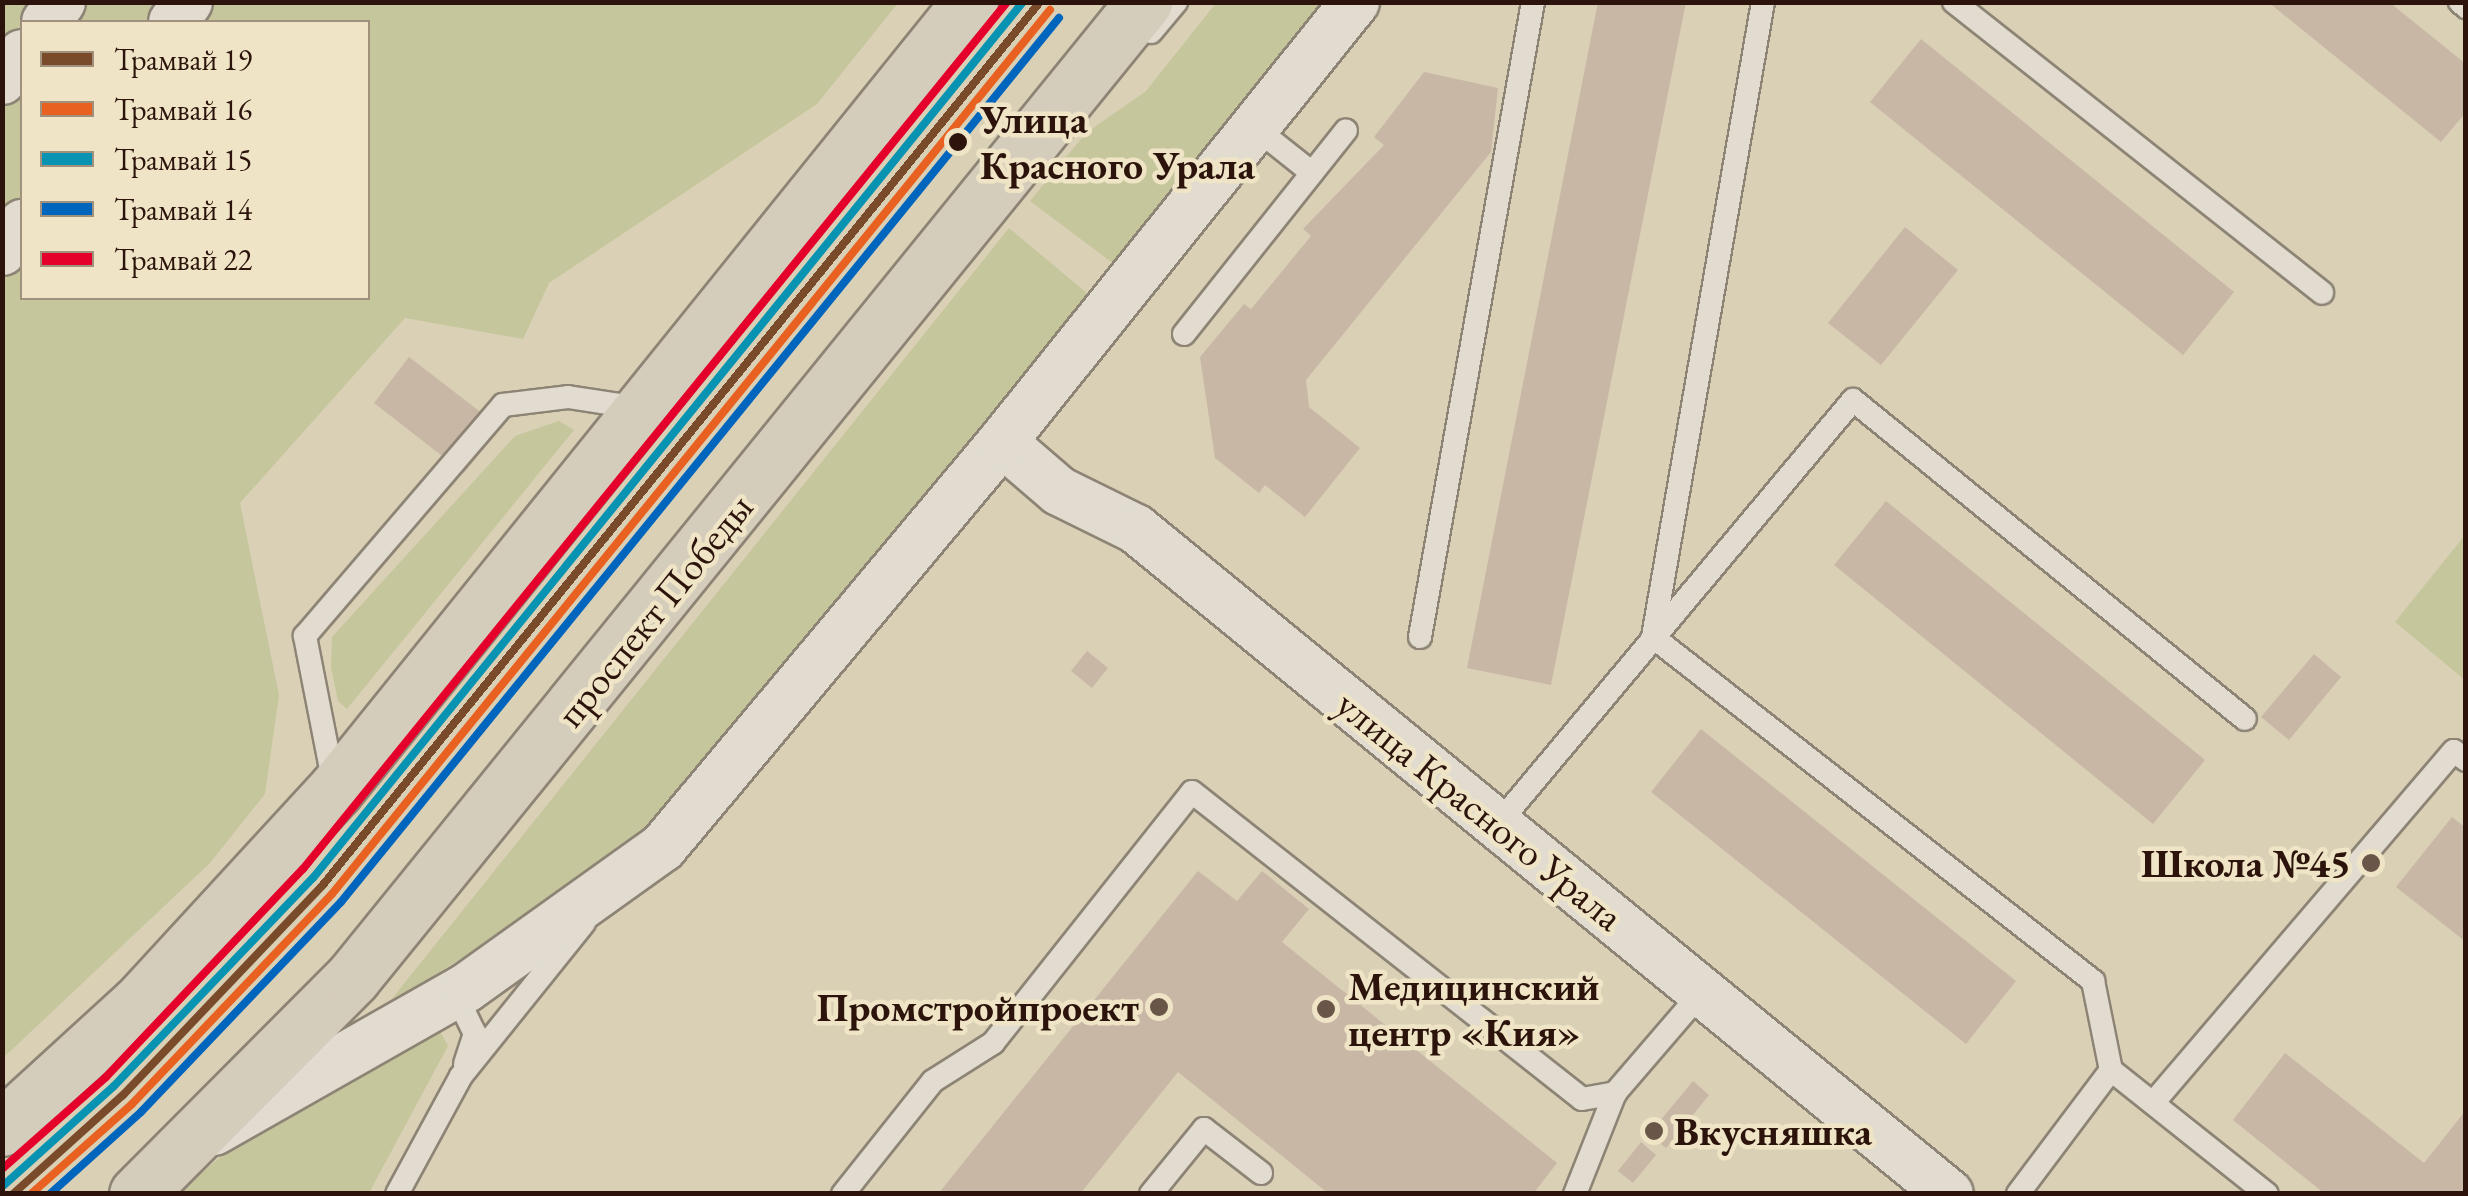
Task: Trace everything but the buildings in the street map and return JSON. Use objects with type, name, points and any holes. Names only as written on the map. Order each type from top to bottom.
[{"type":"main road","points":[[2,1128],[138,1004],[335,790],[970,2]]},
{"type":"main road","name":"проспект Победы","points":[[137,1194],[353,977],[1144,2]]},
{"type":"street","points":[[189,1146],[466,988],[618,882],[701,808],[1002,442],[1355,2]]},
{"type":"street","points":[[2,80],[20,57]]},
{"type":"street","points":[[2,251],[20,227]]},
{"type":"street","name":"улица Красного Урала","points":[[1002,442],[1059,491],[1136,529],[1949,1194]]},
{"type":"lane","points":[[1038,134],[1116,74],[1176,2]]},
{"type":"lane","points":[[1420,637],[1533,2]]},
{"type":"lane","points":[[1653,637],[1764,2]]},
{"type":"lane","points":[[1954,2],[2322,293]]},
{"type":"lane","points":[[1254,126],[1312,173]]},
{"type":"lane","points":[[1184,334],[1346,130]]},
{"type":"lane","points":[[335,790],[304,636],[504,405],[568,397],[643,409]]},
{"type":"lane","points":[[1498,824],[1853,400],[2245,719]]},
{"type":"lane","points":[[1653,637],[2093,982],[2112,1070],[2268,1194]]},
{"type":"lane","points":[[2153,1103],[2454,752],[2466,760]]},
{"type":"lane","points":[[843,1194],[933,1081],[992,1043],[1192,792],[1582,1100],[1615,1093]]},
{"type":"lane","points":[[461,1076],[618,882]]},
{"type":"lane","points":[[397,1194],[461,1076],[475,1034],[462,1006],[466,988]]},
{"type":"lane","points":[[1575,1194],[1615,1093],[1702,992]]},
{"type":"lane","points":[[2018,1194],[2112,1070]]},
{"type":"lane","points":[[1151,1194],[1204,1129],[1261,1173]]},
{"type":"green space","points":[[2,3],[898,3],[817,104],[549,283],[523,339],[405,318],[240,503],[279,695],[265,794],[210,863],[3,1058]]},
{"type":"green space","points":[[1216,3],[1325,3],[1114,264],[1030,201],[1086,133],[1146,91]]},
{"type":"green space","points":[[1009,228],[1088,294],[654,826],[614,862],[386,1006]]},
{"type":"green space","points":[[559,421],[574,430],[347,709],[338,701],[331,668],[332,637],[515,436]]},
{"type":"green space","points":[[2465,535],[2466,680],[2395,622]]},
{"type":"green space","points":[[433,1019],[448,1046],[369,1193],[177,1194],[259,1124]]},
{"type":"tram line","name":"22","points":[[2,1169],[106,1077],[303,869],[1007,2]]},
{"type":"tram line","name":"15","points":[[4,1185],[114,1086],[313,878],[1023,2]]},
{"type":"tram line","name":"19","points":[[13,1194],[123,1095],[322,886],[1040,2]]},
{"type":"tram line","name":"16","points":[[31,1194],[132,1104],[332,894],[1050,10]]},
{"type":"tram line","name":"14","points":[[50,1194],[141,1112],[341,902],[1059,18]]},
{"type":"place","name":"Улица Красного Урала","points":[[958,142]]},
{"type":"place","name":"Школа №45","points":[[2371,863]]},
{"type":"place","name":"Промстройпроект","points":[[1159,1007]]},
{"type":"place","name":"Медицинский центр «Кия»","points":[[1326,1009]]},
{"type":"place","name":"Вкусняшка","points":[[1654,1131]]}]
